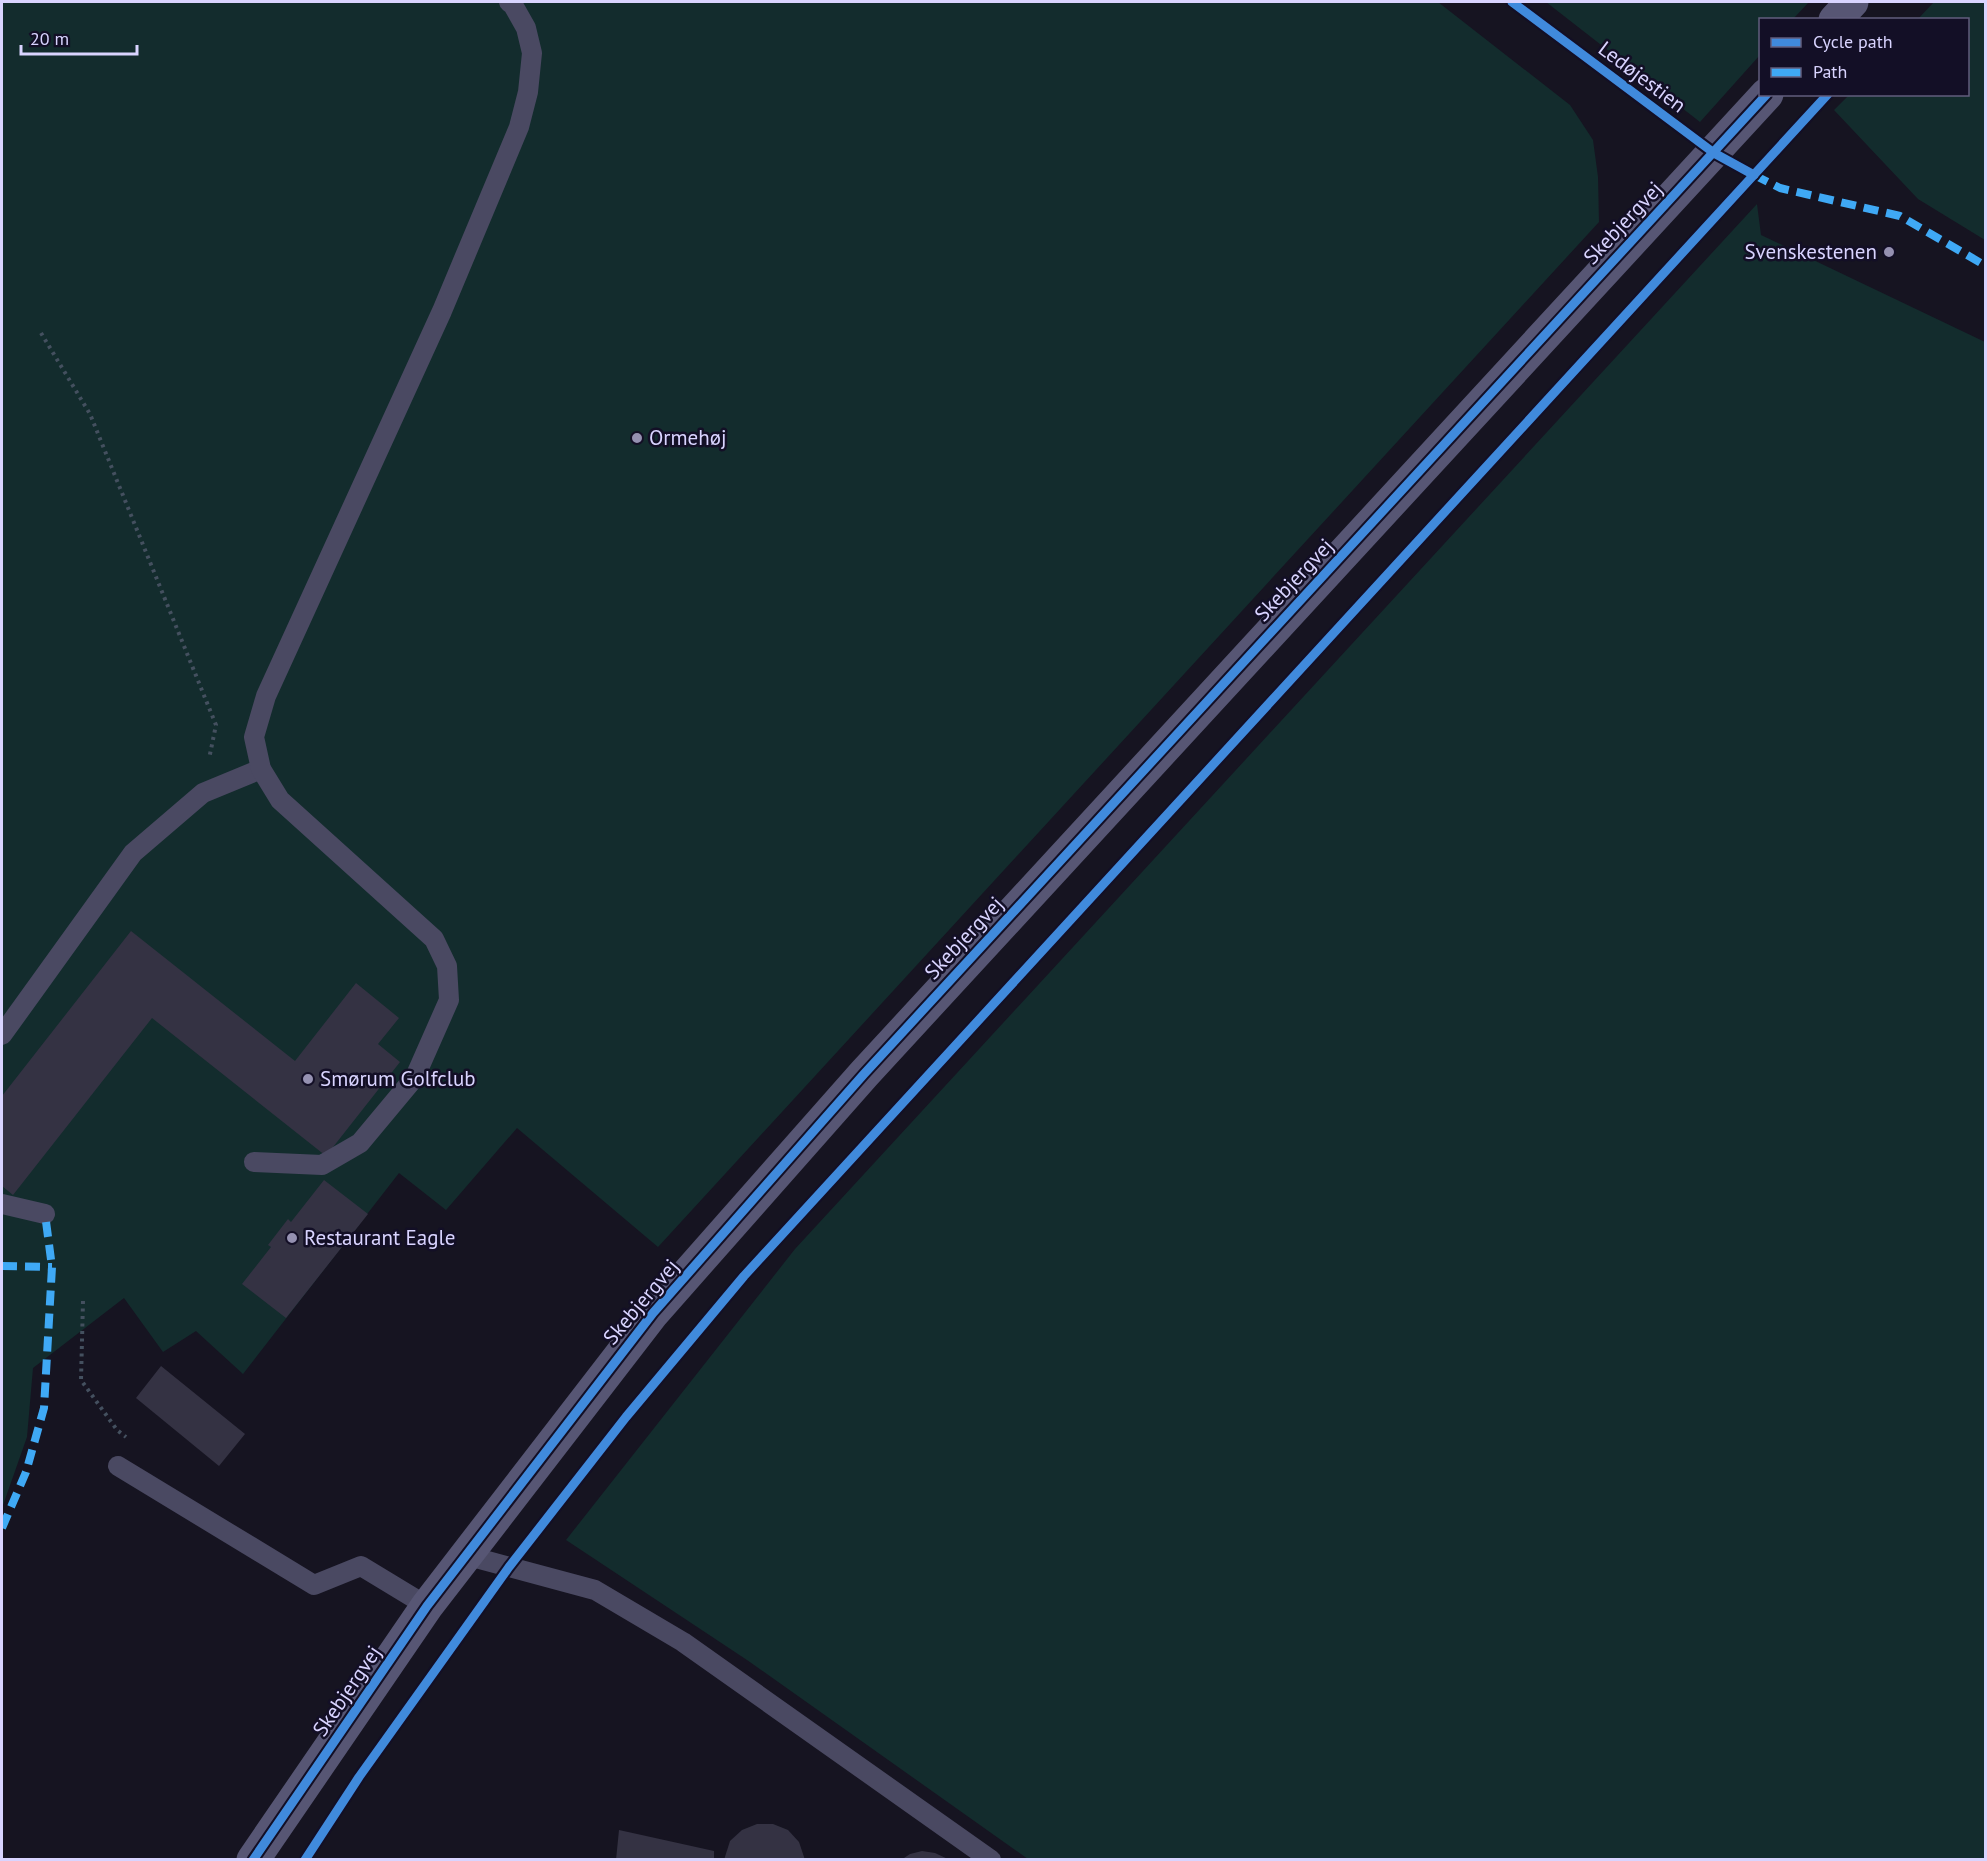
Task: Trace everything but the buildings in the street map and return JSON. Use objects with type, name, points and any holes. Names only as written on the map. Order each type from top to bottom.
[{"type":"street","points":[[1837,18],[1852,2]]},
{"type":"street","name":"Skebjergvej","points":[[253,1860],[427,1606],[653,1313],[864,1074],[1765,96]]},
{"type":"lane","points":[[254,1162],[322,1165],[360,1143],[415,1077],[449,1000],[447,966],[434,939],[280,800],[261,769],[254,737],[266,696],[442,311],[519,127],[528,92],[532,53],[526,28],[509,2]]},
{"type":"lane","points":[[2,1035],[133,853],[203,793],[261,769]]},
{"type":"lane","points":[[2,1204],[45,1214]]},
{"type":"lane","points":[[118,1466],[314,1585],[361,1566],[427,1606]]},
{"type":"lane","points":[[465,1555],[595,1590],[683,1642],[991,1860]]},
{"type":"path","points":[[41,333],[90,414],[216,725],[203,793]]},
{"type":"path","points":[[83,1301],[81,1380],[117,1430],[127,1437]]},
{"type":"green space","points":[[2,2],[1438,2],[1570,105],[1593,140],[1598,177],[1599,222],[658,1247],[517,1128],[446,1210],[399,1173],[243,1374],[196,1331],[163,1352],[124,1298],[33,1368],[27,1437],[2,1508]]},
{"type":"green space","points":[[1546,2],[1809,2],[1794,18],[1759,18],[1759,56],[1700,122]]},
{"type":"green space","points":[[1934,2],[1985,2],[1985,240],[1918,199],[1834,110],[1848,96],[1969,96],[1969,18],[1919,18]]},
{"type":"green space","points":[[1757,204],[1761,235],[1985,342],[1985,1859],[1028,1859],[747,1660],[566,1540],[795,1249]]},
{"type":"marked path","points":[[1754,175],[1780,188],[1900,216],[1986,266]]},
{"type":"marked path","points":[[2,1528],[26,1472],[44,1408],[52,1267],[45,1214]]},
{"type":"marked path","points":[[2,1266],[52,1267]]},
{"type":"cycle path","name":"Ledøjestien","points":[[1512,2],[1714,153],[1754,175]]},
{"type":"cycle path","points":[[253,1860],[427,1606],[653,1313],[864,1074],[1765,96]]},
{"type":"cycle path","points":[[305,1860],[359,1777],[509,1567],[626,1417],[744,1276],[1826,96]]},
{"type":"place","name":"Svenskestenen","points":[[1889,252]]},
{"type":"place","name":"Ormehøj","points":[[637,438]]},
{"type":"place","name":"Smørum Golfclub","points":[[308,1079]]},
{"type":"place","name":"Restaurant Eagle","points":[[292,1238]]}]
